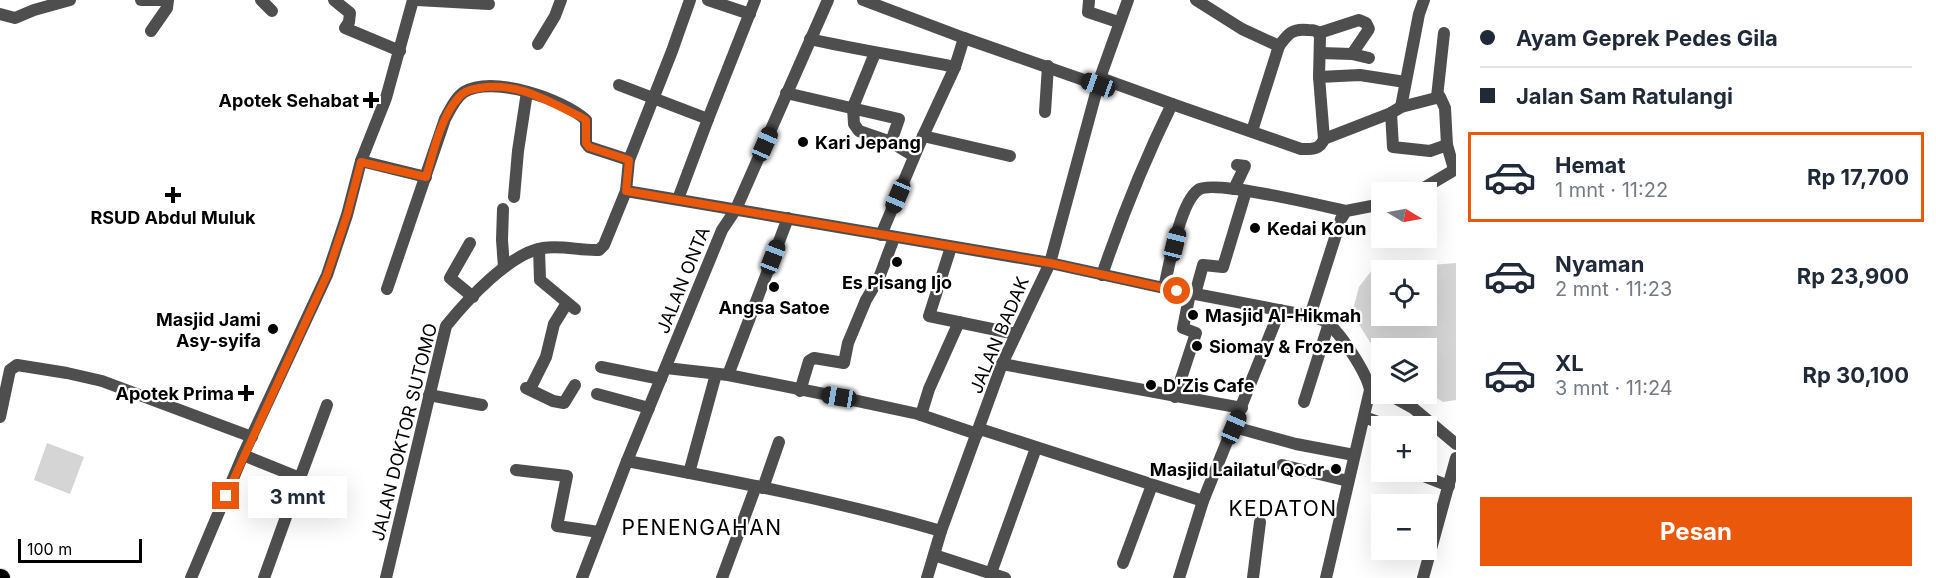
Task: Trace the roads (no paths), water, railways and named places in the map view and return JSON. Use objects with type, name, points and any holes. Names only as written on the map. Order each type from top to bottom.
[{"type":"street","points":[[0,14],[15,18],[70,0]]},
{"type":"street","points":[[141,0],[163,0]]},
{"type":"street","points":[[151,32],[167,8],[168,0]]},
{"type":"street","points":[[261,0],[272,11]]},
{"type":"street","points":[[334,0],[350,14],[345,28],[400,51]]},
{"type":"street","points":[[191,578],[243,455],[327,275],[347,215],[361,162],[386,98],[415,0],[489,4]]},
{"type":"street","points":[[538,44],[555,16],[561,0]]},
{"type":"street","points":[[690,0],[629,160],[626,191],[1050,263],[1193,294],[1311,316],[1329,323],[1353,355],[1370,390],[1326,578]]},
{"type":"street","points":[[708,0],[750,14]]},
{"type":"street","points":[[678,199],[755,0]]},
{"type":"street","name":"JALAN ONTA","points":[[582,578],[627,461],[722,230],[736,209],[828,0]]},
{"type":"street","points":[[863,0],[964,38],[1172,104],[1301,149],[1318,147],[1324,139],[1396,110],[1437,97],[1442,99],[1445,108],[1447,145],[1455,169],[1434,182]]},
{"type":"street","name":"JALAN BADAK","points":[[927,578],[941,531],[1002,364],[1050,263],[1099,81],[1118,22],[1128,0]]},
{"type":"street","points":[[1196,0],[1242,29],[1279,46]]},
{"type":"street","points":[[1424,0],[1405,82],[1396,110],[1393,147],[1431,151],[1447,145]]},
{"type":"street","points":[[1089,1],[1088,12],[1118,22]]},
{"type":"street","points":[[1319,34],[1359,20],[1366,23],[1369,29],[1352,54]]},
{"type":"street","points":[[1252,131],[1279,46],[1295,29],[1316,30],[1319,34],[1319,77],[1324,139]]},
{"type":"street","points":[[1437,97],[1444,33]]},
{"type":"street","points":[[881,235],[955,67],[964,38]]},
{"type":"street","points":[[810,39],[955,67]]},
{"type":"street","points":[[875,53],[852,118],[859,130],[891,142],[914,156]]},
{"type":"street","points":[[1320,53],[1352,54],[1369,58]]},
{"type":"street","points":[[1045,112],[1048,66]]},
{"type":"street","points":[[1319,77],[1360,75],[1405,82]]},
{"type":"street","points":[[619,85],[708,118]]},
{"type":"street","points":[[387,289],[445,119],[460,95],[466,91],[498,86],[544,98],[586,120],[586,143],[589,147],[629,160]]},
{"type":"street","points":[[514,197],[527,92]]},
{"type":"street","points":[[786,93],[899,119],[891,142]]},
{"type":"street","points":[[1102,275],[1146,158],[1172,104]]},
{"type":"street","points":[[923,136],[1010,156]]},
{"type":"street","points":[[361,162],[426,177]]},
{"type":"street","points":[[1175,397],[1196,333],[1183,328],[1203,265],[1223,267],[1245,166],[1237,165]]},
{"type":"street","points":[[1164,288],[1180,222],[1193,195],[1200,188],[1208,186],[1240,190],[1346,211],[1371,206]]},
{"type":"street","name":"JALAN DOKTOR SUTOMO","points":[[386,578],[446,326],[459,310],[504,267],[539,249],[555,247],[599,250],[608,237],[626,191]]},
{"type":"street","points":[[503,209],[504,267]]},
{"type":"street","points":[[1311,316],[1323,272],[1341,219],[1346,211]]},
{"type":"street","points":[[689,473],[722,374],[788,218]]},
{"type":"street","points":[[800,391],[809,361],[814,358],[844,363],[848,343],[868,295],[879,278],[894,238]]},
{"type":"street","points":[[470,243],[450,278],[473,297]]},
{"type":"street","points":[[951,247],[929,316],[1016,334]]},
{"type":"street","points":[[539,249],[539,278],[571,306],[554,324],[546,357],[528,389],[553,401],[564,403],[575,385]]},
{"type":"street","points":[[1179,578],[1203,501],[1280,310]]},
{"type":"street","points":[[921,415],[929,389],[959,322]]},
{"type":"street","points":[[1304,402],[1329,323]]},
{"type":"street","points":[[1002,364],[1242,408]]},
{"type":"street","points":[[0,417],[9,374],[14,366],[67,372],[102,381],[252,437]]},
{"type":"street","points":[[601,367],[664,374],[722,374],[921,415],[1036,448],[1203,501]]},
{"type":"street","points":[[597,394],[649,408]]},
{"type":"street","points":[[429,395],[482,405]]},
{"type":"street","points":[[1406,404],[1456,444]]},
{"type":"street","points":[[264,578],[327,405]]},
{"type":"street","points":[[1364,417],[1371,420]]},
{"type":"street","points":[[1234,427],[1296,444],[1354,455]]},
{"type":"street","points":[[722,578],[779,442]]},
{"type":"street","points":[[991,573],[1036,448]]},
{"type":"street","points":[[243,455],[300,478]]},
{"type":"street","points":[[1423,578],[1456,458]]},
{"type":"street","points":[[627,461],[798,495],[941,531]]},
{"type":"street","points":[[1282,465],[1348,481]]},
{"type":"street","points":[[516,470],[567,476],[557,526],[599,532]]},
{"type":"street","points":[[1437,481],[1449,486]]},
{"type":"street","points":[[1123,563],[1152,485]]},
{"type":"street","points":[[1253,578],[1260,522]]},
{"type":"street","points":[[934,555],[1005,578]]},
{"type":"place","name":"Apotek Sehabat","points":[[371,100]]},
{"type":"place","name":"Kari Jepang","points":[[803,142]]},
{"type":"place","name":"RSUD Abdul Muluk","points":[[173,195]]},
{"type":"place","name":"Kedai Koun","points":[[1255,228]]},
{"type":"place","name":"Es Pisang Ijo","points":[[897,262]]},
{"type":"place","name":"Angsa Satoe","points":[[774,287]]},
{"type":"place","name":"Masjid Al-Hikmah","points":[[1193,315]]},
{"type":"place","name":"Masjid Jami Asy-syifa","points":[[273,329]]},
{"type":"place","name":"Siomay & Frozen","points":[[1197,346]]},
{"type":"place","name":"D'Zis Cafe","points":[[1151,385]]},
{"type":"place","name":"Apotek Prima","points":[[246,393]]},
{"type":"place","name":"Masjid Lailatul Qodr","points":[[1336,469]]},
{"type":"district","name":"KEDATON","points":[[1283,508]]},
{"type":"district","name":"PENENGAHAN","points":[[702,527]]}]
